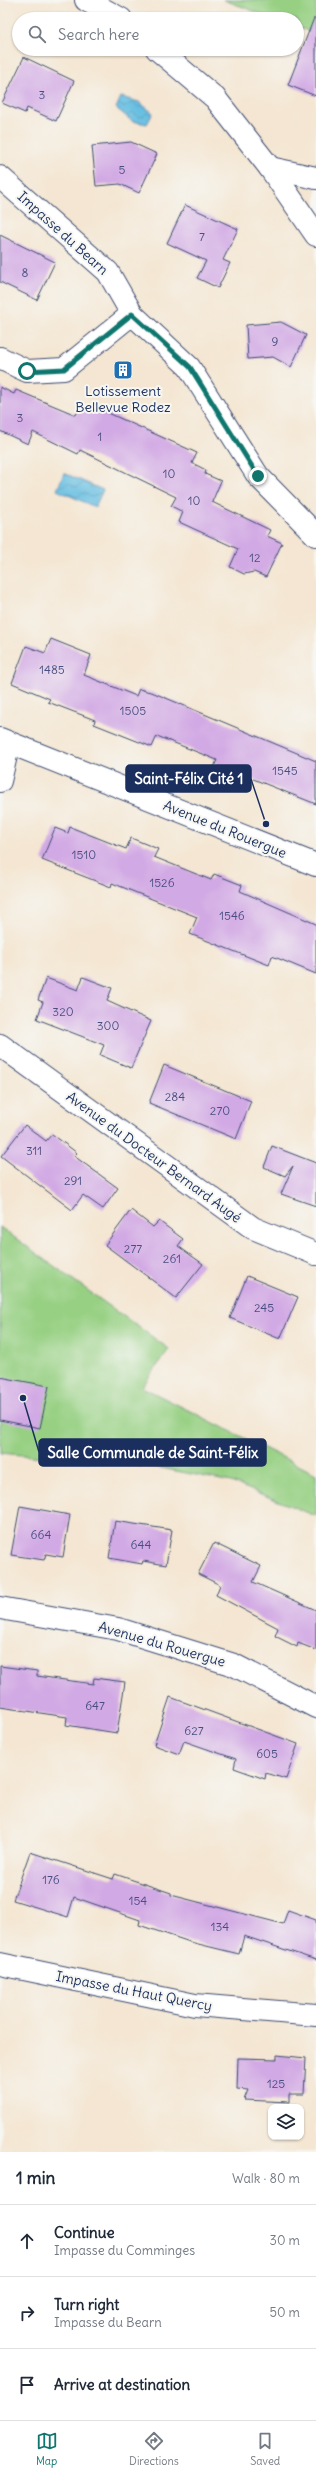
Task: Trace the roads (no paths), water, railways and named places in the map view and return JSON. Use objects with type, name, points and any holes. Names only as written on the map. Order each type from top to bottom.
[{"type":"street","points":[[86,0],[108,12]]},
{"type":"street","points":[[165,56],[215,98],[270,168],[316,235]]},
{"type":"street","points":[[270,168],[316,178]]},
{"type":"street","name":"Impasse du Bearn","points":[[0,176],[108,272],[132,314],[190,367],[258,476],[316,535]]},
{"type":"street","points":[[0,358],[27,371],[64,369],[132,314]]},
{"type":"street","points":[[0,781],[5,741]]},
{"type":"street","name":"Avenue du Rouergue","points":[[5,741],[316,865]]},
{"type":"street","name":"Avenue du Docteur Bernard Augé","points":[[0,1045],[253,1228],[316,1254]]},
{"type":"street","name":"Avenue du Rouergue","points":[[0,1608],[118,1629],[234,1665],[316,1707]]},
{"type":"street","name":"Impasse du Haut Quercy","points":[[0,1964],[195,2005],[316,2015]]},
{"type":"water","points":[[121,97],[139,102],[153,113],[147,124],[132,121],[116,108]]},
{"type":"water","points":[[64,473],[103,490],[95,507],[57,490]]},
{"type":"place","name":"Lotissement Bellevue Rodez","points":[[123,370]]},
{"type":"place","name":"Saint-Félix Cité 1","points":[[266,824]]},
{"type":"place","name":"Salle Communale de Saint-Félix","points":[[23,1398]]}]
